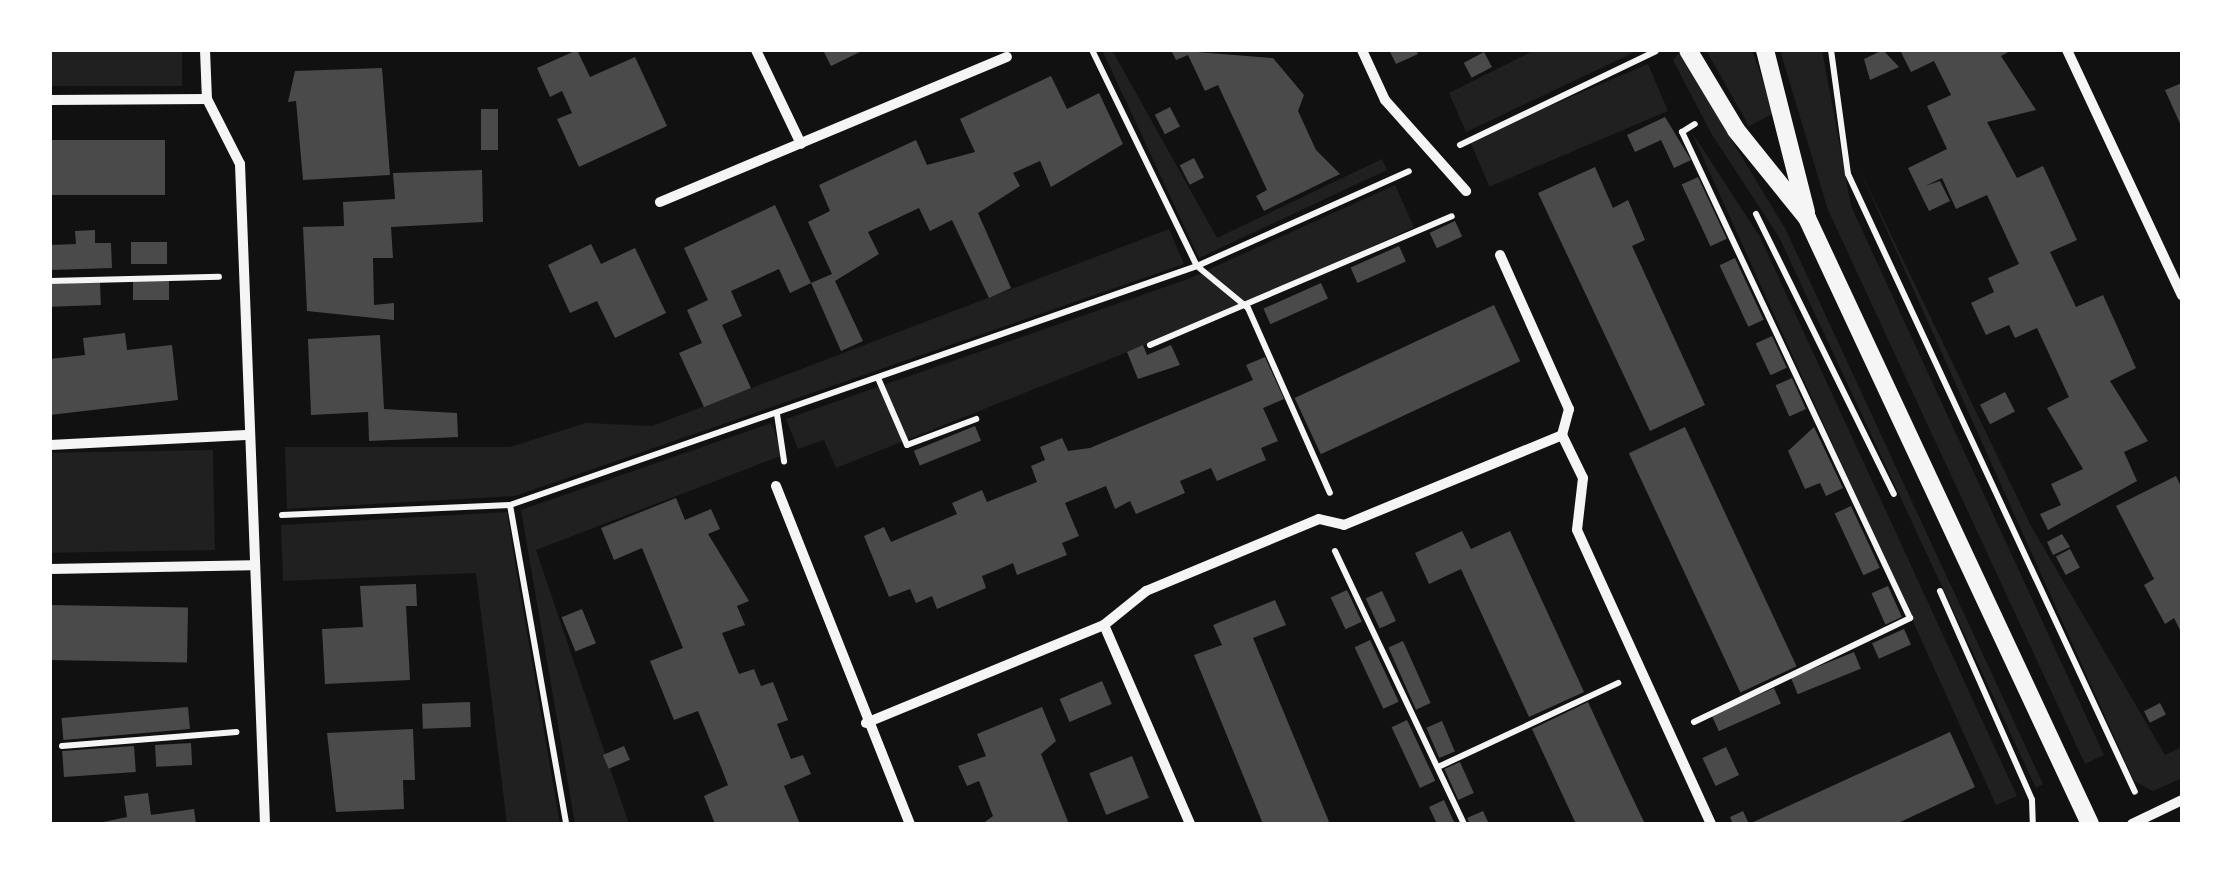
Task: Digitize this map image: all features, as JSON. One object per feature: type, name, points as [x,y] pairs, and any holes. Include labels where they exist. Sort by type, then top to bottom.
[{"type":"street","points":[[205,50],[208,98],[240,164],[246,435],[265,824]]},
{"type":"street","points":[[756,50],[801,144]]},
{"type":"street","points":[[1362,50],[1385,100],[1466,191]]},
{"type":"street","points":[[1688,50],[1736,130],[1806,218]]},
{"type":"street","points":[[1765,50],[1806,218],[2090,824]]},
{"type":"street","points":[[2066,50],[2182,295]]},
{"type":"street","points":[[660,202],[1007,57]]},
{"type":"street","points":[[50,100],[208,98]]},
{"type":"street","points":[[1500,254],[1569,409],[1562,435],[1583,478],[1577,530],[1638,673],[1711,824]]},
{"type":"street","points":[[50,445],[246,435]]},
{"type":"street","points":[[866,724],[1104,626],[1146,591],[1320,519],[1344,525],[1562,435]]},
{"type":"street","points":[[776,486],[866,724],[910,824]]},
{"type":"street","points":[[50,570],[251,564]]},
{"type":"street","points":[[1104,626],[1190,824]]},
{"type":"street","points":[[2132,824],[2182,800]]},
{"type":"path","points":[[1092,50],[1196,266],[1248,308],[1344,525]]},
{"type":"path","points":[[250,517],[510,505],[1196,266],[1436,160],[1657,50],[1666,64]]},
{"type":"path","points":[[1831,50],[1856,192],[2148,817]]},
{"type":"path","points":[[1692,107],[1710,136]]},
{"type":"path","points":[[1669,734],[1910,618],[1682,132],[1700,122]]},
{"type":"path","points":[[1150,346],[1248,308],[1474,206],[1466,191]]},
{"type":"path","points":[[1746,197],[1900,506]]},
{"type":"path","points":[[50,281],[243,276]]},
{"type":"path","points":[[878,378],[908,445],[976,419]]},
{"type":"path","points":[[776,486],[788,450],[777,414]]},
{"type":"path","points":[[510,505],[566,824]]},
{"type":"path","points":[[1320,519],[1464,824]]},
{"type":"path","points":[[1933,576],[2028,789],[2033,824]]},
{"type":"path","points":[[1438,767],[1638,673]]},
{"type":"path","points":[[62,746],[260,730]]},
{"type":"shaded area","points":[[50,50],[182,50],[182,86],[50,86]]},
{"type":"shaded area","points":[[1102,50],[1112,50],[1217,238],[1382,159],[1387,170],[1199,258]]},
{"type":"shaded area","points":[[1535,50],[1639,50],[1466,132],[1449,93]]},
{"type":"shaded area","points":[[1706,50],[1752,50],[1774,113],[1749,126]]},
{"type":"shaded area","points":[[1780,50],[1822,50],[1851,206],[2104,755],[2085,764],[1828,210]]},
{"type":"shaded area","points":[[1679,53],[1786,230],[2043,784],[2036,788],[1779,237],[1711,133],[1673,60]]},
{"type":"shaded area","points":[[1648,64],[1668,111],[1489,187],[1469,140]]},
{"type":"shaded area","points":[[1691,131],[1760,237],[2017,796],[1996,805]]},
{"type":"shaded area","points":[[1857,164],[2031,526],[2165,755],[2182,747],[2182,778],[2153,791],[2134,781]]},
{"type":"shaded area","points":[[1395,185],[1414,227],[1253,302],[836,468],[824,440],[798,449],[786,419],[1188,279]]},
{"type":"shaded area","points":[[1169,229],[1184,264],[515,496],[287,509],[285,447],[510,447],[586,423],[652,426]]},
{"type":"shaded area","points":[[771,423],[783,455],[536,550],[629,824],[575,824],[521,510]]},
{"type":"shaded area","points":[[213,450],[215,550],[52,553],[50,453]]},
{"type":"shaded area","points":[[507,512],[560,824],[507,824],[476,573],[283,581],[281,525]]},
{"type":"building","points":[[577,50],[590,77],[635,57],[667,126],[579,167],[557,119],[572,113],[562,91],[550,97],[537,68]]},
{"type":"building","points":[[823,50],[864,50],[831,66]]},
{"type":"building","points":[[1171,50],[1273,58],[1304,95],[1298,111],[1316,150],[1340,174],[1264,211],[1256,196],[1267,190],[1218,85],[1205,91],[1188,55],[1176,60]]},
{"type":"building","points":[[1389,50],[1416,50],[1418,54],[1396,64]]},
{"type":"building","points":[[1883,50],[1899,67],[1870,80],[1864,59]]},
{"type":"building","points":[[1900,50],[2012,50],[2001,56],[2036,110],[1987,122],[2017,178],[2043,166],[2077,240],[2050,252],[2076,307],[2103,295],[2136,368],[2110,381],[2148,441],[2124,452],[2137,481],[2048,530],[2040,514],[2061,505],[2051,484],[2083,469],[2047,408],[2069,397],[2037,328],[2015,338],[2009,325],[1986,335],[1971,303],[1994,292],[1988,278],[2019,264],[1987,195],[1956,209],[1942,178],[1925,186],[1940,181],[1950,201],[1929,211],[1908,168],[1947,149],[1927,106],[1951,95],[1934,61],[1911,72]]},
{"type":"building","points":[[1484,52],[1492,67],[1472,78],[1464,63]]},
{"type":"building","points":[[382,68],[390,175],[303,180],[296,101],[288,102],[295,71]]},
{"type":"building","points":[[1051,76],[1067,109],[1099,93],[1123,144],[1051,187],[1040,161],[1013,173],[1020,186],[978,213],[1011,288],[989,298],[952,220],[930,231],[919,208],[868,232],[879,254],[835,281],[863,341],[841,351],[811,283],[832,274],[808,222],[830,211],[819,185],[916,140],[927,165],[975,152],[960,119]]},
{"type":"building","points":[[2182,83],[2182,128],[2165,90]]},
{"type":"building","points":[[1170,107],[1180,127],[1165,134],[1155,115]]},
{"type":"building","points":[[481,109],[498,109],[498,150],[481,150]]},
{"type":"building","points":[[1665,117],[1691,160],[1674,168],[1661,140],[1635,152],[1627,135]]},
{"type":"building","points":[[50,140],[165,140],[165,195],[50,195]]},
{"type":"building","points":[[1194,158],[1204,178],[1190,185],[1180,165]]},
{"type":"building","points":[[1595,167],[1613,208],[1628,200],[1645,240],[1632,246],[1705,405],[1650,431],[1538,193]]},
{"type":"building","points":[[482,170],[483,222],[391,227],[393,258],[373,258],[374,305],[394,303],[394,320],[307,311],[303,227],[344,226],[343,202],[395,199],[393,173]]},
{"type":"building","points":[[1698,177],[1727,239],[1710,246],[1682,185]]},
{"type":"building","points":[[775,205],[811,283],[790,293],[779,269],[731,291],[742,316],[722,325],[751,388],[704,407],[679,353],[702,343],[687,310],[708,300],[684,248]]},
{"type":"building","points":[[1455,221],[1462,236],[1437,248],[1430,233]]},
{"type":"building","points":[[95,230],[95,243],[111,243],[112,268],[50,270],[50,245],[76,244],[75,231]]},
{"type":"building","points":[[131,242],[167,242],[167,264],[131,264]]},
{"type":"building","points":[[591,244],[601,264],[635,248],[666,313],[615,338],[597,301],[570,313],[548,265]]},
{"type":"building","points":[[1399,246],[1406,262],[1357,283],[1351,268]]},
{"type":"building","points":[[1735,258],[1764,320],[1748,327],[1720,265]]},
{"type":"building","points":[[133,279],[169,279],[169,300],[133,300]]},
{"type":"building","points":[[100,282],[101,305],[51,307],[50,284]]},
{"type":"building","points":[[1321,283],[1328,299],[1270,324],[1263,309]]},
{"type":"building","points":[[1494,305],[1520,361],[1321,454],[1295,398]]},
{"type":"building","points":[[125,333],[127,350],[172,345],[178,400],[50,415],[50,359],[85,355],[83,338]]},
{"type":"building","points":[[380,335],[384,409],[457,413],[458,437],[369,441],[368,412],[311,415],[308,339]]},
{"type":"building","points":[[1772,336],[1787,368],[1770,375],[1756,344]]},
{"type":"building","points":[[1143,345],[1147,355],[1171,345],[1180,365],[1138,379],[1127,352]]},
{"type":"building","points":[[1265,357],[1284,399],[1263,408],[1278,441],[1261,448],[1266,460],[1217,481],[1211,468],[1180,481],[1185,493],[1136,514],[1130,501],[1115,509],[1106,486],[1065,503],[1079,536],[1062,543],[1067,555],[1017,575],[1013,563],[982,576],[986,588],[937,609],[932,596],[916,603],[910,589],[889,597],[864,536],[884,527],[891,542],[957,514],[952,503],[982,490],[987,502],[1037,482],[1031,466],[1045,460],[1040,447],[1062,438],[1068,451],[1090,448],[1253,380],[1246,365]]},
{"type":"building","points":[[1792,378],[1806,409],[1789,416],[1776,385]]},
{"type":"building","points":[[2005,392],[2015,412],[1990,424],[1980,405]]},
{"type":"building","points":[[975,426],[981,441],[920,466],[914,451]]},
{"type":"building","points":[[1685,427],[1797,666],[1740,692],[1629,453]]},
{"type":"building","points":[[1814,427],[1843,488],[1826,496],[1820,483],[1805,489],[1788,451]]},
{"type":"building","points":[[2176,476],[2182,489],[2182,634],[2174,618],[2165,624],[2144,585],[2154,579],[2116,506]]},
{"type":"building","points":[[676,498],[685,520],[711,509],[720,529],[708,534],[749,601],[737,606],[745,625],[722,633],[739,674],[754,669],[761,686],[773,682],[788,720],[777,724],[791,759],[803,755],[811,774],[784,786],[800,824],[715,824],[704,796],[728,785],[721,767],[698,711],[674,720],[650,661],[683,648],[642,548],[614,560],[601,528]]},
{"type":"building","points":[[1851,506],[1880,568],[1863,575],[1835,514]]},
{"type":"building","points":[[1462,531],[1471,549],[1510,531],[1584,692],[1529,717],[1461,569],[1429,584],[1415,553]]},
{"type":"building","points":[[2062,534],[2070,547],[2053,555],[2047,542]]},
{"type":"building","points":[[2070,549],[2080,568],[2066,575],[2056,557]]},
{"type":"building","points":[[416,584],[417,606],[406,606],[410,680],[325,684],[322,629],[363,627],[360,586]]},
{"type":"building","points":[[1888,586],[1902,617],[1885,624],[1872,593]]},
{"type":"building","points":[[1347,590],[1362,622],[1345,629],[1331,598]]},
{"type":"building","points":[[1382,591],[1396,621],[1380,629],[1366,599]]},
{"type":"building","points":[[1275,600],[1286,625],[1253,638],[1330,824],[1263,824],[1194,655],[1222,645],[1213,625]]},
{"type":"building","points":[[50,605],[188,607],[187,662],[50,660]]},
{"type":"building","points":[[582,609],[596,643],[575,652],[562,617]]},
{"type":"building","points":[[1904,629],[1911,645],[1879,659],[1872,643]]},
{"type":"building","points":[[1370,640],[1399,702],[1383,709],[1355,647]]},
{"type":"building","points":[[1403,641],[1431,703],[1416,710],[1388,648]]},
{"type":"building","points":[[1854,652],[1861,669],[1798,694],[1791,677]]},
{"type":"building","points":[[1102,681],[1112,704],[1069,722],[1060,699]]},
{"type":"building","points":[[1774,688],[1781,704],[1719,731],[1712,716]]},
{"type":"building","points":[[470,702],[471,727],[423,729],[422,704]]},
{"type":"building","points":[[1588,702],[1645,824],[1576,824],[1532,729]]},
{"type":"building","points":[[2160,703],[2166,715],[2150,723],[2144,711]]},
{"type":"building","points":[[188,707],[190,729],[63,740],[61,718]]},
{"type":"building","points":[[1042,707],[1056,741],[1041,754],[1069,824],[982,824],[993,816],[979,781],[967,786],[958,766],[986,756],[977,734]]},
{"type":"building","points":[[1407,720],[1435,781],[1420,788],[1392,727]]},
{"type":"building","points":[[1442,721],[1455,751],[1439,758],[1426,728]]},
{"type":"building","points":[[413,729],[415,780],[403,780],[404,809],[336,812],[327,733]]},
{"type":"building","points":[[1950,732],[1975,787],[1896,824],[1749,824]]},
{"type":"building","points":[[191,743],[192,765],[156,767],[155,745]]},
{"type":"building","points":[[134,746],[136,772],[64,777],[62,751]]},
{"type":"building","points":[[624,746],[630,760],[609,769],[603,755]]},
{"type":"building","points":[[1726,747],[1739,775],[1716,786],[1702,758]]},
{"type":"building","points":[[1132,756],[1149,798],[1106,815],[1089,773]]},
{"type":"building","points":[[1460,762],[1474,793],[1458,800],[1444,769]]},
{"type":"building","points":[[148,793],[151,815],[194,809],[196,824],[94,824],[127,817],[124,796]]},
{"type":"building","points":[[1444,800],[1455,824],[1437,824],[1429,807]]},
{"type":"building","points":[[1483,811],[1489,824],[1470,824],[1467,818]]},
{"type":"building","points":[[1743,811],[1749,824],[1733,824],[1730,817]]}]
